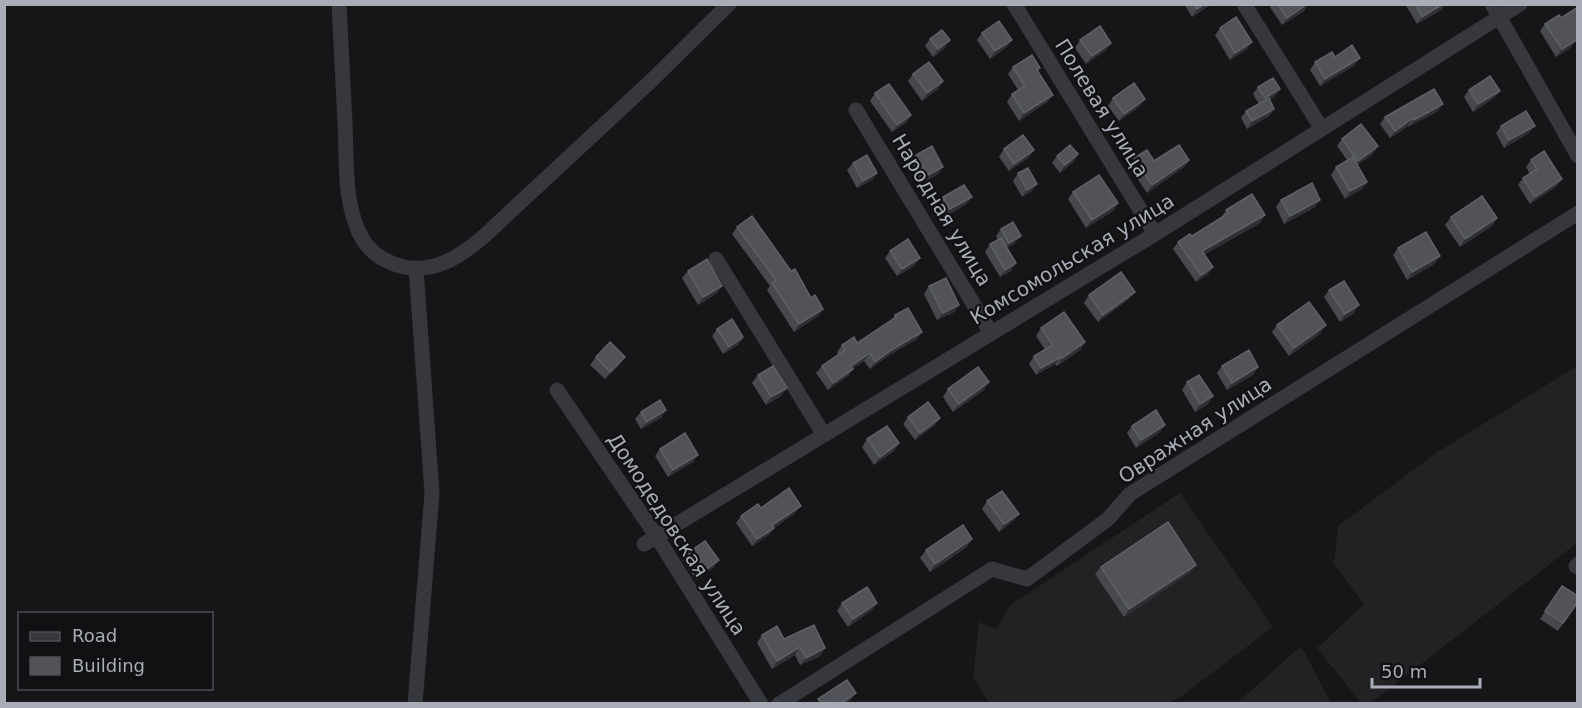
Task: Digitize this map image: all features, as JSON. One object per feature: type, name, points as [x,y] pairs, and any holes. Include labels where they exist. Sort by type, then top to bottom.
[{"type":"street","points":[[339,4],[347,178],[354,218],[364,241],[372,251],[390,262],[416,268],[445,263],[482,238],[652,80],[729,4]]},
{"type":"street","name":"Полевая улица","points":[[1014,4],[1155,234]]},
{"type":"street","points":[[1244,4],[1322,129]]},
{"type":"street","name":"Комсомольская улица","points":[[650,541],[1155,234],[1322,129],[1496,11],[1520,4]]},
{"type":"street","points":[[1496,11],[1578,156]]},
{"type":"street","name":"Народная улица","points":[[856,110],[991,333]]},
{"type":"street","name":"Овражная улица","points":[[779,704],[992,569],[1027,579],[1108,519],[1130,494],[1578,213]]},
{"type":"street","points":[[716,259],[824,435]]},
{"type":"street","points":[[415,704],[432,493],[416,268]]},
{"type":"street","name":"Домодедовская улица","points":[[557,390],[650,541],[761,704]]},
{"type":"shaded area","points":[[1577,366],[1577,543],[1371,703],[1361,703],[1317,648],[1364,604],[1334,564],[1338,526],[1436,453]]},
{"type":"shaded area","points":[[1180,493],[1273,627],[1179,698],[1168,703],[989,703],[973,677],[979,622],[997,629],[1009,606]]},
{"type":"shaded area","points":[[1301,646],[1331,703],[1237,703]]},
{"type":"building","points":[[1194,4],[1205,4],[1197,9]]},
{"type":"building","points":[[1278,4],[1307,4],[1287,18]]},
{"type":"building","points":[[1415,4],[1443,4],[1422,17]]},
{"type":"building","points":[[1578,7],[1578,37],[1562,49],[1545,24],[1559,15],[1561,18]]},
{"type":"building","points":[[1236,17],[1252,42],[1235,53],[1220,28]]},
{"type":"building","points":[[999,21],[1012,40],[995,51],[982,33]]},
{"type":"building","points":[[1100,26],[1111,43],[1092,56],[1080,40]]},
{"type":"building","points":[[942,30],[950,40],[938,49],[930,39]]},
{"type":"building","points":[[1352,45],[1360,58],[1325,79],[1315,62],[1332,52],[1335,57]]},
{"type":"building","points":[[1032,55],[1040,68],[1037,70],[1053,95],[1024,113],[1012,94],[1025,86],[1013,67]]},
{"type":"building","points":[[929,62],[943,81],[927,93],[913,74]]},
{"type":"building","points":[[1490,76],[1500,91],[1478,104],[1469,90]]},
{"type":"building","points":[[1273,78],[1280,89],[1265,98],[1258,87]]},
{"type":"building","points":[[1134,83],[1145,99],[1124,114],[1113,98]]},
{"type":"building","points":[[889,84],[911,115],[897,125],[875,93]]},
{"type":"building","points":[[1434,89],[1443,104],[1414,120],[1413,118],[1395,131],[1385,117]]},
{"type":"building","points":[[1269,98],[1274,109],[1252,121],[1246,111]]},
{"type":"building","points":[[1526,111],[1535,126],[1509,140],[1501,126]]},
{"type":"building","points":[[1361,124],[1378,146],[1358,161],[1342,139]]},
{"type":"building","points":[[1023,135],[1034,150],[1014,164],[1004,149]]},
{"type":"building","points":[[1070,145],[1078,154],[1065,165],[1057,156]]},
{"type":"building","points":[[1179,145],[1189,160],[1152,185],[1134,158],[1147,150],[1154,161]]},
{"type":"building","points":[[932,146],[943,167],[928,175],[916,155]]},
{"type":"building","points":[[1544,151],[1562,179],[1535,197],[1523,178],[1537,169],[1531,160]]},
{"type":"building","points":[[867,155],[877,173],[863,181],[853,163]]},
{"type":"building","points":[[1353,157],[1367,182],[1350,191],[1336,167]]},
{"type":"building","points":[[1028,168],[1037,184],[1027,190],[1018,173]]},
{"type":"building","points":[[1099,175],[1118,203],[1092,220],[1073,192]]},
{"type":"building","points":[[1312,183],[1320,200],[1290,216],[1281,200]]},
{"type":"building","points":[[964,185],[972,197],[950,209],[943,197]]},
{"type":"building","points":[[1252,194],[1265,215],[1202,251],[1213,267],[1201,275],[1178,242],[1229,213],[1226,210]]},
{"type":"building","points":[[1482,196],[1497,218],[1465,239],[1451,217]]},
{"type":"building","points":[[752,216],[791,271],[795,269],[811,298],[815,295],[823,309],[799,324],[772,283],[776,280],[737,227]]},
{"type":"building","points":[[1013,222],[1021,236],[1009,243],[1001,229]]},
{"type":"building","points":[[1426,232],[1440,256],[1412,272],[1398,248]]},
{"type":"building","points":[[1001,238],[1016,263],[1005,270],[990,244]]},
{"type":"building","points":[[908,239],[920,258],[902,269],[890,251]]},
{"type":"building","points":[[707,259],[722,286],[703,297],[688,271]]},
{"type":"building","points":[[1121,272],[1135,292],[1103,315],[1089,295]]},
{"type":"building","points":[[946,278],[959,305],[943,313],[929,286]]},
{"type":"building","points":[[1344,281],[1359,305],[1345,314],[1329,290]]},
{"type":"building","points":[[1309,302],[1326,325],[1294,348],[1277,325]]},
{"type":"building","points":[[908,308],[922,332],[875,362],[870,353],[851,366],[853,369],[833,383],[822,366],[845,350],[842,345],[854,337],[857,343]]},
{"type":"building","points":[[1064,312],[1085,342],[1062,358],[1041,368],[1034,356],[1053,345],[1041,328]]},
{"type":"building","points":[[732,319],[743,337],[729,347],[717,329]]},
{"type":"building","points":[[610,342],[625,357],[610,372],[596,357]]},
{"type":"building","points":[[1249,350],[1258,367],[1232,383],[1222,366]]},
{"type":"building","points":[[773,366],[787,388],[771,397],[758,375]]},
{"type":"building","points":[[978,367],[989,382],[959,404],[948,389]]},
{"type":"building","points":[[1199,375],[1213,396],[1200,404],[1187,382]]},
{"type":"building","points":[[660,400],[666,410],[647,422],[641,412]]},
{"type":"building","points":[[928,402],[940,418],[920,433],[908,417]]},
{"type":"building","points":[[1156,410],[1165,425],[1141,440],[1132,426]]},
{"type":"building","points":[[887,426],[899,443],[880,457],[867,439]]},
{"type":"building","points":[[685,433],[698,455],[673,470],[660,449]]},
{"type":"building","points":[[789,488],[801,506],[772,525],[774,528],[757,539],[741,516],[758,504],[761,508]]},
{"type":"building","points":[[1002,491],[1019,514],[1004,524],[987,501]]},
{"type":"building","points":[[1168,522],[1196,565],[1129,609],[1101,567]]},
{"type":"building","points":[[963,525],[972,539],[935,564],[926,550]]},
{"type":"building","points":[[705,541],[719,560],[701,573],[688,553]]},
{"type":"building","points":[[1562,586],[1578,596],[1578,602],[1563,623],[1545,611]]},
{"type":"building","points":[[867,587],[877,603],[853,619],[842,603]]},
{"type":"building","points":[[814,625],[825,648],[806,658],[800,647],[777,661],[762,635],[777,626],[784,639]]},
{"type":"building","points":[[847,680],[856,693],[840,704],[821,704],[818,699]]}]
